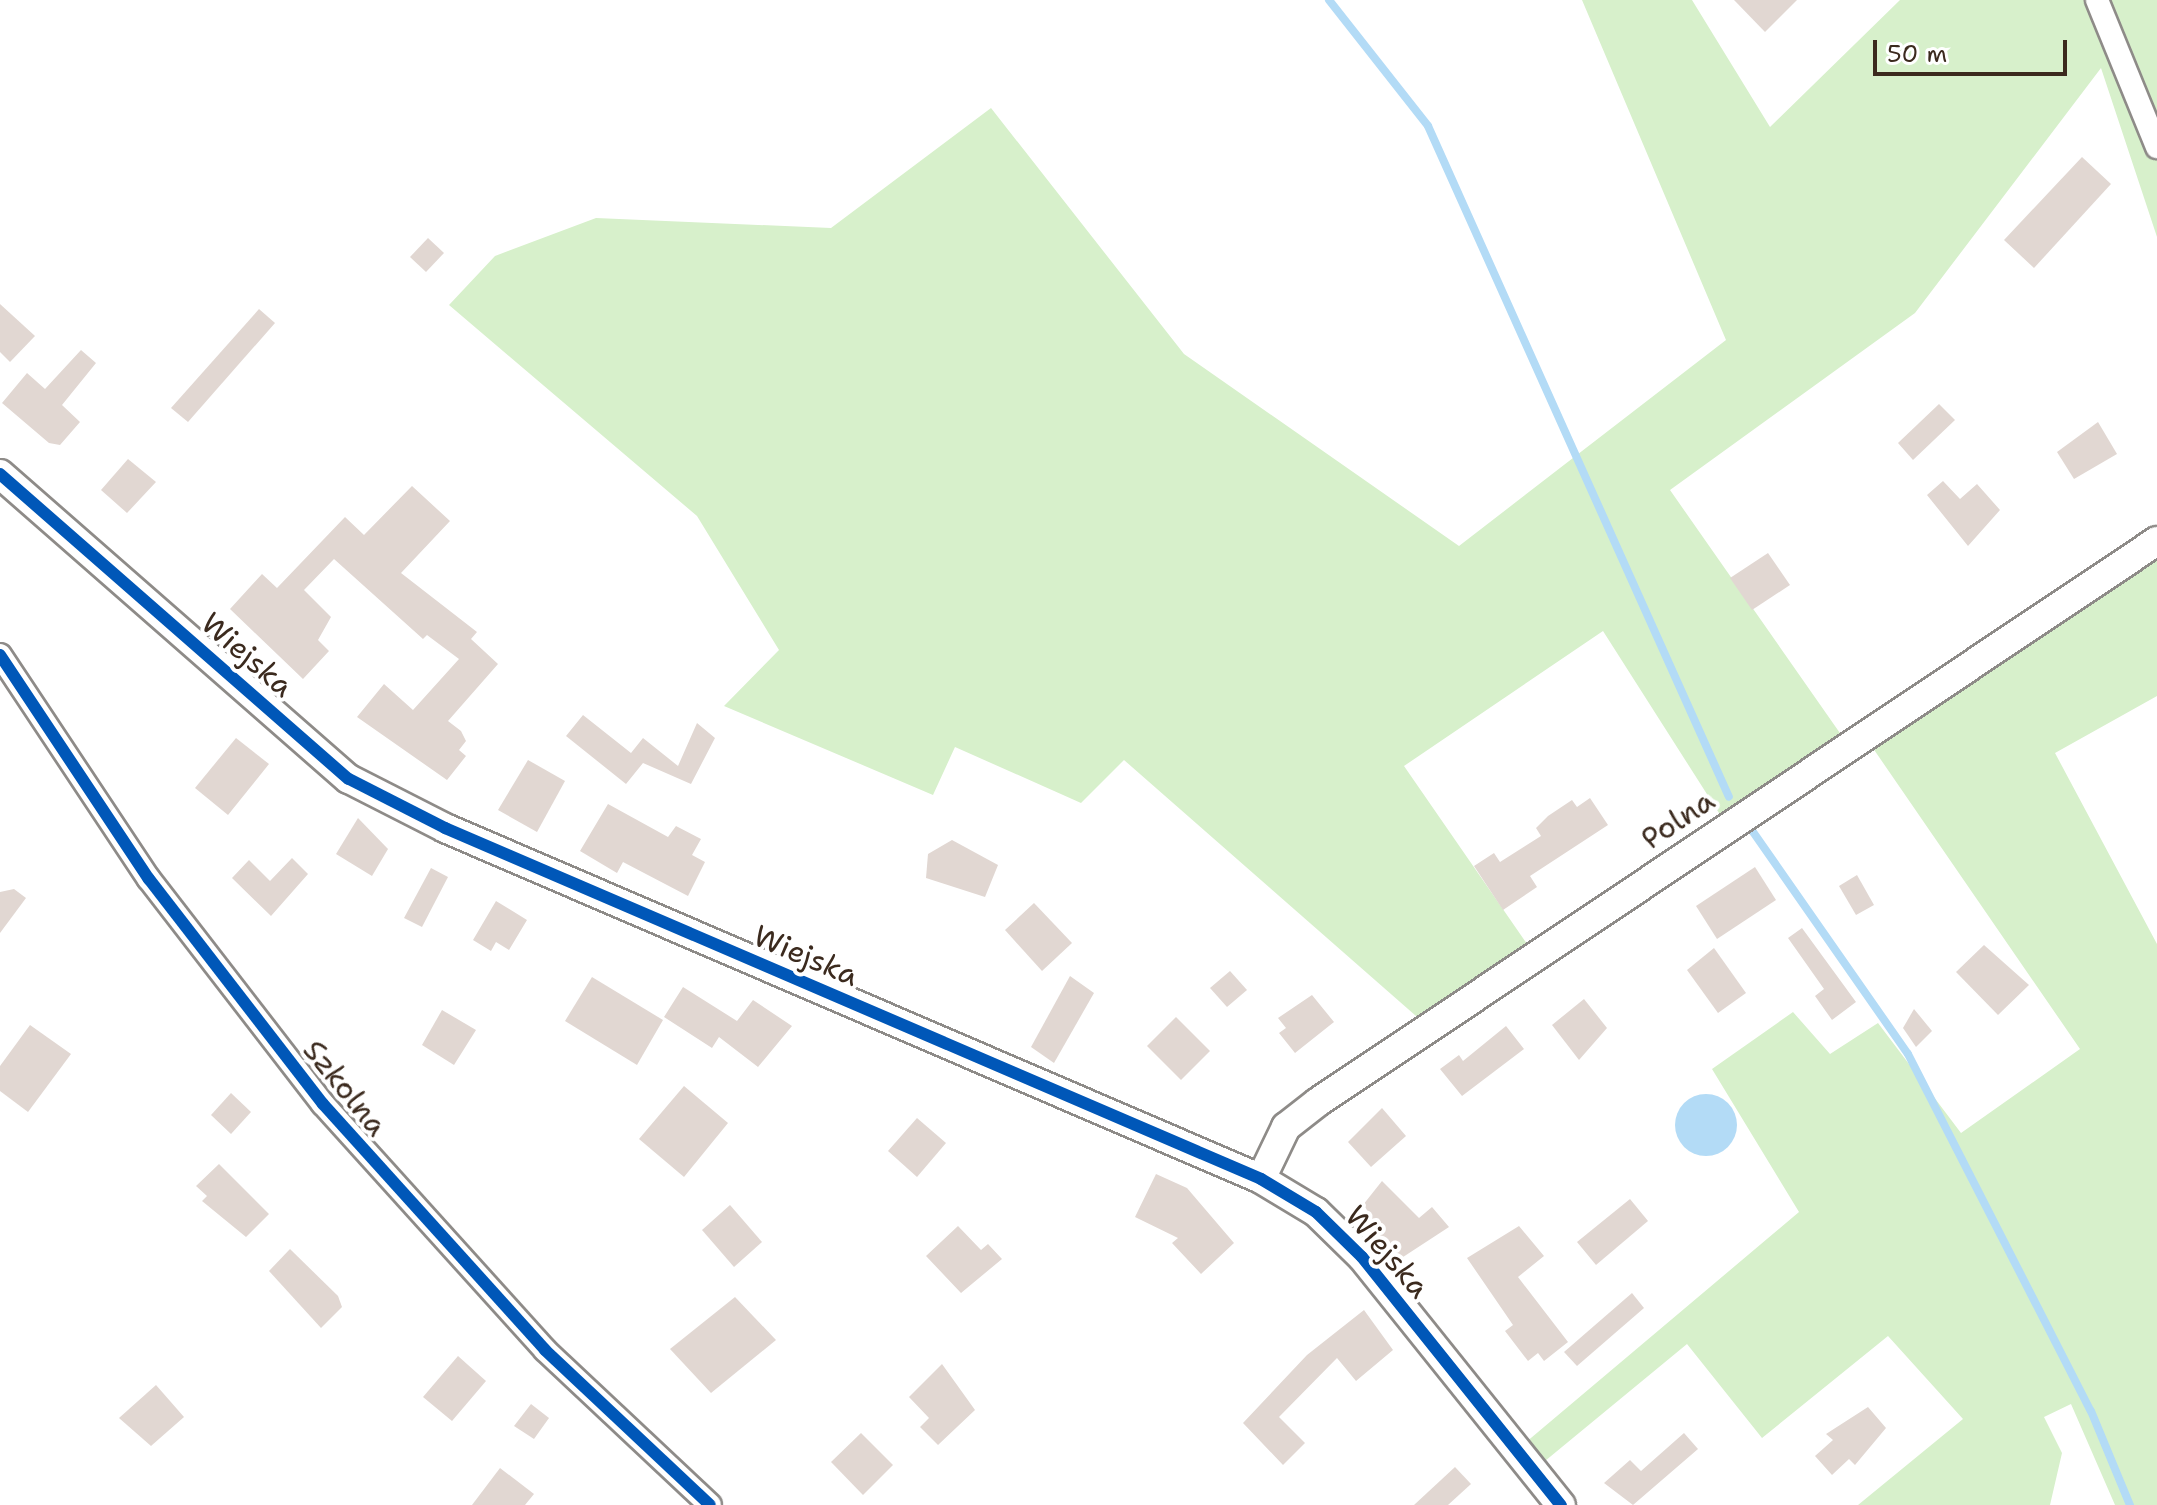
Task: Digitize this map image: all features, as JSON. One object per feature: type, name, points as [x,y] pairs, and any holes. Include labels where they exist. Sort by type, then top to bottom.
[{"type":"street","points":[[2097,0],[2157,147]]},
{"type":"street","name":"Wiejska","points":[[0,474],[349,779],[445,828],[1261,1179],[1316,1212],[1362,1257],[1561,1505]]},
{"type":"street","name":"Polna","points":[[1261,1179],[1286,1127],[1318,1102],[2157,541]]},
{"type":"street","name":"Szkolna","points":[[0,655],[149,879],[323,1104],[545,1350],[710,1505]]},
{"type":"green space","points":[[1582,0],[1692,0],[1770,127],[1900,0],[2157,0],[2157,237],[2101,68],[1915,313],[1670,490],[1849,746],[1726,824],[1603,631],[1404,766],[1534,954],[1424,1023],[1124,760],[1081,803],[955,747],[933,795],[724,706],[779,650],[697,516],[449,305],[495,256],[596,218],[831,228],[991,108],[1184,354],[1459,546],[1726,340]]},
{"type":"green space","points":[[2157,558],[2157,696],[2055,753],[2157,944],[2157,1505],[2115,1505],[2071,1404],[2044,1417],[2062,1453],[2050,1505],[1858,1505],[1963,1419],[1888,1336],[1762,1438],[1687,1344],[1545,1461],[1525,1443],[1799,1212],[1712,1069],[1793,1012],[1830,1054],[1878,1023],[1961,1133],[2080,1049],[1868,741]]},
{"type":"water","points":[[1700,1094],[1712,1094],[1728,1103],[1735,1113],[1735,1137],[1728,1147],[1712,1156],[1700,1156],[1680,1142],[1675,1131],[1675,1119],[1689,1099]]},
{"type":"building","points":[[1734,0],[1797,0],[1765,32]]},
{"type":"building","points":[[2082,157],[2111,184],[2034,268],[2004,240]]},
{"type":"building","points":[[428,238],[444,253],[426,272],[410,257]]},
{"type":"building","points":[[0,304],[35,336],[10,362],[0,352]]},
{"type":"building","points":[[259,309],[275,323],[188,422],[171,408]]},
{"type":"building","points":[[81,350],[96,363],[62,405],[80,422],[60,445],[49,443],[2,403],[27,373],[45,389]]},
{"type":"building","points":[[1939,404],[1955,420],[1913,460],[1898,443]]},
{"type":"building","points":[[2098,422],[2117,454],[2074,479],[2057,452]]},
{"type":"building","points":[[128,459],[156,482],[127,513],[101,490]]},
{"type":"building","points":[[1943,481],[1960,499],[1977,484],[2000,510],[1968,546],[1927,495]]},
{"type":"building","points":[[412,486],[450,521],[401,573],[477,632],[471,639],[498,664],[448,721],[461,731],[466,741],[459,750],[466,756],[447,780],[357,717],[384,684],[413,710],[459,659],[427,635],[423,639],[334,559],[304,590],[331,617],[318,640],[329,651],[303,679],[230,609],[262,574],[277,588],[345,517],[364,535]]},
{"type":"building","points":[[1768,553],[1790,585],[1752,610],[1730,578]]},
{"type":"building","points":[[583,715],[631,753],[643,738],[678,766],[697,723],[715,738],[691,784],[643,763],[626,784],[566,736]]},
{"type":"building","points":[[236,738],[269,764],[228,815],[195,788]]},
{"type":"building","points":[[528,760],[565,781],[537,832],[498,810]]},
{"type":"building","points":[[1590,798],[1608,825],[1530,876],[1537,887],[1503,910],[1474,866],[1494,853],[1500,862],[1541,836],[1536,828],[1548,816],[1572,800],[1577,807]]},
{"type":"building","points":[[608,804],[668,837],[676,826],[701,839],[692,855],[705,862],[688,896],[623,862],[617,873],[580,851]]},
{"type":"building","points":[[358,818],[388,849],[372,876],[336,854]]},
{"type":"building","points":[[952,840],[998,865],[985,897],[926,878],[928,854]]},
{"type":"building","points":[[292,858],[308,874],[271,916],[232,878],[249,860],[270,881]]},
{"type":"building","points":[[1755,867],[1776,900],[1717,939],[1696,906]]},
{"type":"building","points":[[431,868],[448,877],[422,927],[404,918]]},
{"type":"building","points":[[1857,875],[1874,905],[1856,915],[1839,886]]},
{"type":"building","points":[[14,889],[26,898],[0,933],[0,892]]},
{"type":"building","points":[[496,901],[527,920],[509,950],[496,942],[491,951],[473,940]]},
{"type":"building","points":[[1034,903],[1072,943],[1042,971],[1005,930]]},
{"type":"building","points":[[1802,928],[1856,1002],[1832,1020],[1815,996],[1824,989],[1788,938]]},
{"type":"building","points":[[1984,945],[2029,985],[1998,1015],[1956,972]]},
{"type":"building","points":[[1714,948],[1746,993],[1718,1013],[1687,970]]},
{"type":"building","points":[[1230,971],[1247,990],[1227,1007],[1210,988]]},
{"type":"building","points":[[1070,976],[1094,993],[1054,1063],[1031,1047]]},
{"type":"building","points":[[592,977],[663,1020],[637,1065],[565,1021]]},
{"type":"building","points":[[683,987],[737,1021],[753,1000],[792,1026],[758,1067],[719,1037],[712,1048],[664,1017]]},
{"type":"building","points":[[1312,995],[1334,1022],[1295,1053],[1279,1033],[1286,1028],[1278,1018]]},
{"type":"building","points":[[1584,999],[1607,1028],[1579,1060],[1552,1025]]},
{"type":"building","points":[[1914,1009],[1932,1031],[1916,1047],[1903,1028]]},
{"type":"building","points":[[442,1010],[476,1030],[454,1065],[422,1045]]},
{"type":"building","points":[[1176,1017],[1210,1051],[1181,1080],[1147,1046]]},
{"type":"building","points":[[30,1025],[71,1054],[28,1112],[0,1091],[0,1066]]},
{"type":"building","points":[[1506,1026],[1524,1049],[1462,1096],[1440,1069],[1459,1055],[1463,1061]]},
{"type":"building","points":[[684,1086],[728,1123],[684,1177],[639,1139]]},
{"type":"building","points":[[231,1093],[251,1112],[231,1134],[211,1115]]},
{"type":"building","points":[[1382,1108],[1406,1136],[1371,1167],[1348,1142]]},
{"type":"building","points":[[917,1118],[946,1143],[917,1177],[888,1151]]},
{"type":"building","points":[[219,1164],[269,1214],[246,1237],[202,1201],[207,1196],[196,1186]]},
{"type":"building","points":[[1156,1174],[1187,1188],[1234,1243],[1201,1274],[1172,1243],[1178,1238],[1135,1217]]},
{"type":"building","points":[[1382,1181],[1419,1218],[1432,1207],[1449,1227],[1400,1259],[1359,1210]]},
{"type":"building","points":[[1630,1199],[1648,1221],[1596,1265],[1577,1242]]},
{"type":"building","points":[[730,1205],[762,1242],[734,1267],[702,1230]]},
{"type":"building","points":[[958,1226],[981,1250],[988,1244],[1002,1259],[961,1293],[926,1256]]},
{"type":"building","points":[[1519,1226],[1544,1256],[1518,1277],[1568,1342],[1544,1361],[1538,1353],[1528,1361],[1505,1331],[1513,1325],[1467,1258]]},
{"type":"building","points":[[290,1249],[338,1296],[342,1307],[321,1328],[269,1271]]},
{"type":"building","points":[[1632,1293],[1644,1308],[1577,1366],[1564,1352]]},
{"type":"building","points":[[735,1297],[776,1340],[711,1393],[670,1349]]},
{"type":"building","points":[[1364,1310],[1393,1350],[1356,1381],[1337,1358],[1279,1417],[1305,1443],[1283,1465],[1243,1423],[1307,1355]]},
{"type":"building","points":[[458,1356],[486,1381],[452,1421],[423,1397]]},
{"type":"building","points":[[942,1364],[975,1410],[938,1445],[920,1427],[929,1418],[909,1397]]},
{"type":"building","points":[[156,1385],[184,1417],[151,1446],[119,1418]]},
{"type":"building","points":[[531,1404],[549,1418],[534,1439],[514,1426]]},
{"type":"building","points":[[1868,1407],[1886,1428],[1855,1465],[1849,1459],[1832,1475],[1815,1456],[1833,1440],[1826,1434]]},
{"type":"building","points":[[861,1433],[893,1465],[863,1495],[831,1462]]},
{"type":"building","points":[[1684,1433],[1698,1449],[1633,1505],[1604,1483],[1630,1460],[1641,1471]]},
{"type":"building","points":[[1455,1467],[1471,1484],[1448,1505],[1414,1505]]},
{"type":"building","points":[[500,1468],[534,1494],[525,1505],[472,1505]]},
{"type":"waterway","points":[[1329,0],[1428,126],[1729,797]]},
{"type":"waterway","points":[[1751,829],[1908,1054],[2091,1411],[2130,1505]]},
{"type":"cycle path","points":[[0,474],[349,779],[445,828],[1261,1179],[1316,1212],[1362,1257],[1561,1505]]},
{"type":"cycle path","points":[[0,655],[149,879],[323,1104],[545,1350],[710,1505]]}]
